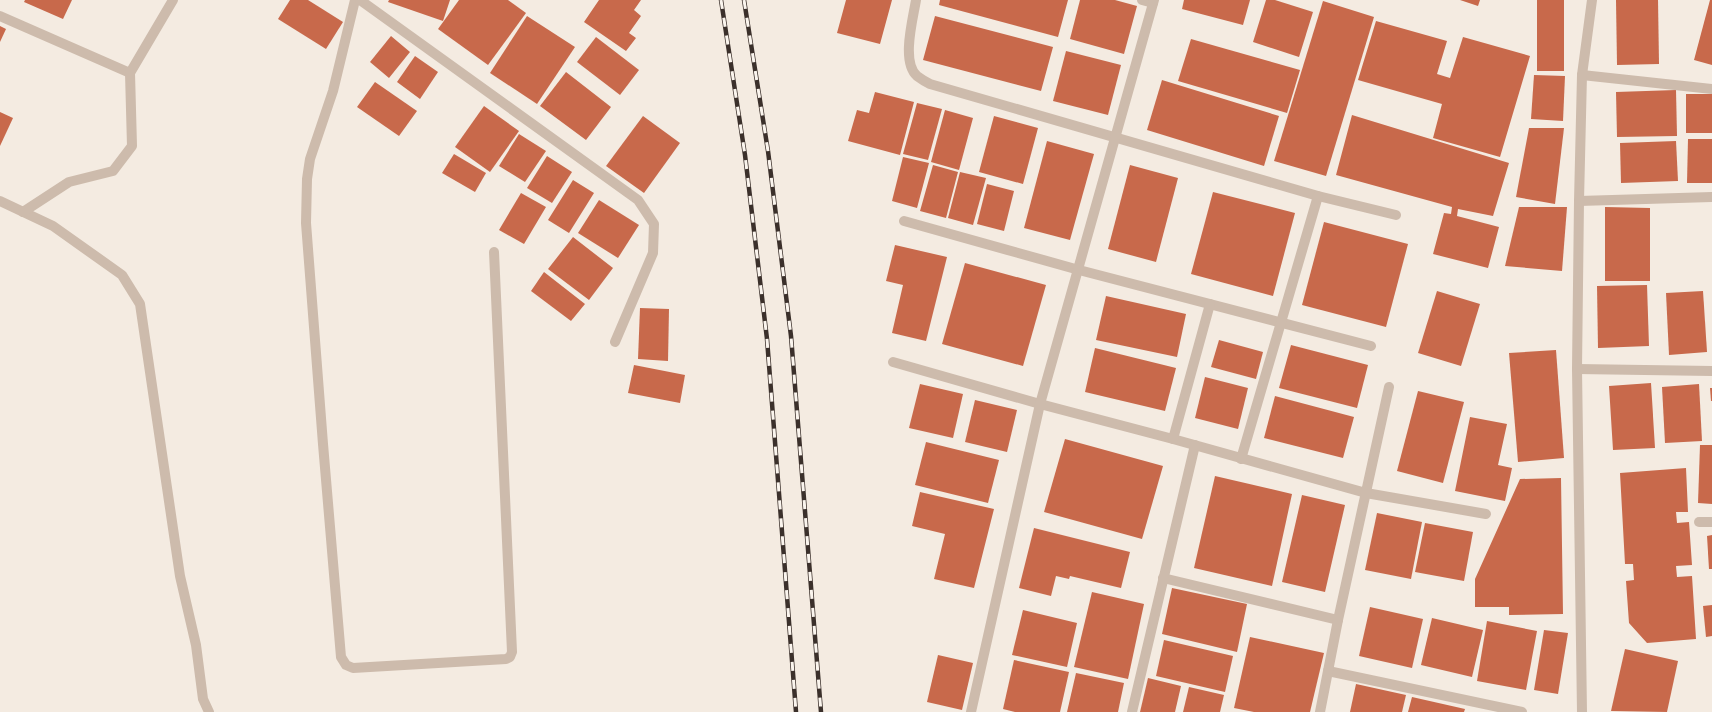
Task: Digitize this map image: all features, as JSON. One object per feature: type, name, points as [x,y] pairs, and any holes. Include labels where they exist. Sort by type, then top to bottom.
[{"type":"street","points":[[23,212],[69,182],[113,171],[132,146],[130,73],[173,0]]},
{"type":"street","points":[[355,0],[333,91],[310,159],[306,199],[306,223],[341,657],[346,665],[353,668],[506,659],[510,657],[512,652],[494,252]]},
{"type":"street","points":[[360,0],[638,200],[654,224],[653,253],[615,342]]},
{"type":"street","points":[[916,0],[908,57],[911,68],[916,76],[930,84],[1318,196],[1396,215]]},
{"type":"street","points":[[971,712],[1040,404],[1154,2],[1142,0]]},
{"type":"street","points":[[1582,712],[1577,369],[1579,201],[1582,75],[1592,0]]},
{"type":"street","points":[[0,16],[130,73]]},
{"type":"street","points":[[1582,75],[1712,89]]},
{"type":"street","points":[[1241,459],[1318,196]]},
{"type":"street","points":[[1579,201],[1712,197]]},
{"type":"street","points":[[0,201],[53,226],[122,275],[140,304],[180,576],[196,645],[203,699],[209,712]]},
{"type":"street","points":[[904,221],[1079,270],[1372,346]]},
{"type":"street","points":[[1174,439],[1210,304]]},
{"type":"street","points":[[893,362],[1040,404],[1174,439],[1366,493],[1486,514]]},
{"type":"street","points":[[1577,369],[1712,371]]},
{"type":"street","points":[[1320,712],[1338,620],[1389,387]]},
{"type":"street","points":[[1132,712],[1195,445]]},
{"type":"street","points":[[1699,522],[1712,522]]},
{"type":"street","points":[[1164,578],[1338,620]]},
{"type":"street","points":[[1328,671],[1522,712]]},
{"type":"building","points":[[25,0],[72,0],[63,19],[24,2]]},
{"type":"building","points":[[290,0],[308,0],[343,22],[326,49],[278,19]]},
{"type":"building","points":[[389,0],[450,0],[443,21],[388,2]]},
{"type":"building","points":[[459,0],[508,0],[526,13],[488,65],[438,29]]},
{"type":"building","points":[[599,0],[641,0],[634,10],[641,16],[629,33],[636,38],[626,51],[584,22]]},
{"type":"building","points":[[846,0],[892,0],[880,44],[837,33]]},
{"type":"building","points":[[940,0],[1068,0],[1058,37],[939,5]]},
{"type":"building","points":[[1080,0],[1115,0],[1137,6],[1124,54],[1070,39]]},
{"type":"building","points":[[1184,0],[1250,0],[1243,25],[1182,9]]},
{"type":"building","points":[[1266,0],[1275,0],[1313,12],[1299,57],[1253,42]]},
{"type":"building","points":[[1460,0],[1480,0],[1478,6]]},
{"type":"building","points":[[1537,0],[1564,0],[1564,71],[1537,71]]},
{"type":"building","points":[[1616,0],[1658,0],[1659,64],[1617,65]]},
{"type":"building","points":[[1710,0],[1712,0],[1712,65],[1694,60]]},
{"type":"building","points":[[1323,1],[1374,17],[1326,176],[1274,161]]},
{"type":"building","points":[[527,16],[575,47],[537,104],[490,73]]},
{"type":"building","points":[[935,16],[1053,47],[1041,91],[923,60]]},
{"type":"building","points":[[1376,21],[1447,41],[1437,74],[1450,78],[1463,37],[1530,56],[1500,157],[1433,138],[1442,104],[1358,80]]},
{"type":"building","points":[[0,26],[6,29],[0,42]]},
{"type":"building","points":[[391,36],[410,52],[389,78],[370,62]]},
{"type":"building","points":[[596,37],[639,70],[620,95],[577,62]]},
{"type":"building","points":[[1191,39],[1300,70],[1287,113],[1178,81]]},
{"type":"building","points":[[1066,51],[1121,65],[1108,115],[1053,101]]},
{"type":"building","points":[[415,56],[438,72],[420,99],[397,82]]},
{"type":"building","points":[[566,72],[611,107],[586,140],[540,106]]},
{"type":"building","points":[[1534,75],[1565,76],[1563,121],[1531,119]]},
{"type":"building","points":[[1162,80],[1279,116],[1264,166],[1147,130]]},
{"type":"building","points":[[375,82],[417,111],[399,136],[357,107]]},
{"type":"building","points":[[1676,90],[1677,136],[1617,137],[1616,92]]},
{"type":"building","points":[[875,92],[914,102],[900,155],[848,141],[857,110],[869,113]]},
{"type":"building","points":[[1686,94],[1712,94],[1712,133],[1686,133]]},
{"type":"building","points":[[917,103],[942,109],[928,160],[903,154]]},
{"type":"building","points":[[484,106],[519,131],[490,172],[455,147]]},
{"type":"building","points":[[945,110],[973,118],[959,170],[931,162]]},
{"type":"building","points":[[0,112],[13,118],[0,146]]},
{"type":"building","points":[[1352,115],[1509,163],[1493,216],[1458,209],[1457,216],[1499,227],[1488,268],[1433,254],[1444,213],[1451,214],[1452,207],[1336,175]]},
{"type":"building","points":[[643,116],[680,143],[644,193],[606,166]]},
{"type":"building","points":[[994,116],[1038,128],[1023,184],[979,172]]},
{"type":"building","points":[[1529,128],[1564,128],[1555,204],[1516,197]]},
{"type":"building","points":[[519,134],[546,151],[525,182],[499,166]]},
{"type":"building","points":[[1688,139],[1712,139],[1712,183],[1687,183]]},
{"type":"building","points":[[1047,141],[1094,154],[1070,240],[1024,228]]},
{"type":"building","points":[[1676,141],[1678,181],[1621,183],[1620,143]]},
{"type":"building","points":[[454,154],[486,173],[475,192],[442,173]]},
{"type":"building","points":[[547,156],[572,172],[552,203],[527,188]]},
{"type":"building","points":[[903,157],[929,163],[917,208],[892,201]]},
{"type":"building","points":[[933,165],[958,172],[946,218],[920,211]]},
{"type":"building","points":[[1130,165],[1178,178],[1156,262],[1108,249]]},
{"type":"building","points":[[960,172],[986,178],[973,225],[948,218]]},
{"type":"building","points":[[573,180],[594,193],[569,233],[548,220]]},
{"type":"building","points":[[987,184],[1014,191],[1004,231],[977,224]]},
{"type":"building","points":[[1213,192],[1295,213],[1273,296],[1191,274]]},
{"type":"building","points":[[521,193],[546,207],[524,244],[499,230]]},
{"type":"building","points":[[599,200],[639,225],[618,258],[578,233]]},
{"type":"building","points":[[1519,207],[1567,207],[1562,271],[1505,266]]},
{"type":"building","points":[[1605,207],[1650,208],[1650,281],[1605,281]]},
{"type":"building","points":[[1324,222],[1408,244],[1386,327],[1302,305]]},
{"type":"building","points":[[573,237],[613,268],[589,300],[548,269]]},
{"type":"building","points":[[895,245],[947,257],[926,341],[892,333],[903,285],[886,281]]},
{"type":"building","points":[[965,263],[1046,285],[1023,366],[942,344]]},
{"type":"building","points":[[544,272],[585,304],[571,321],[531,291]]},
{"type":"building","points":[[1647,285],[1649,346],[1598,348],[1597,286]]},
{"type":"building","points":[[1437,291],[1480,304],[1461,366],[1418,353]]},
{"type":"building","points":[[1703,291],[1707,352],[1669,355],[1666,293]]},
{"type":"building","points":[[1106,296],[1186,314],[1177,357],[1096,340]]},
{"type":"building","points":[[640,308],[669,309],[668,361],[638,359]]},
{"type":"building","points":[[1219,340],[1263,352],[1256,379],[1211,367]]},
{"type":"building","points":[[1291,345],[1368,365],[1357,408],[1279,388]]},
{"type":"building","points":[[1095,348],[1176,368],[1165,411],[1085,392]]},
{"type":"building","points":[[1556,350],[1564,458],[1518,462],[1509,353]]},
{"type":"building","points":[[634,365],[685,375],[680,403],[628,393]]},
{"type":"building","points":[[1205,377],[1248,388],[1238,429],[1195,418]]},
{"type":"building","points":[[1651,383],[1655,448],[1613,450],[1609,386]]},
{"type":"building","points":[[920,384],[963,394],[953,438],[909,428]]},
{"type":"building","points":[[1699,384],[1702,441],[1665,443],[1662,387]]},
{"type":"building","points":[[1710,388],[1712,388],[1712,401],[1711,401]]},
{"type":"building","points":[[1418,391],[1464,402],[1443,483],[1397,471]]},
{"type":"building","points":[[1275,396],[1354,417],[1343,458],[1264,438]]},
{"type":"building","points":[[975,400],[1017,410],[1007,452],[965,442]]},
{"type":"building","points":[[1470,417],[1507,424],[1498,465],[1512,468],[1505,501],[1455,491]]},
{"type":"building","points":[[1065,439],[1163,466],[1142,539],[1044,512]]},
{"type":"building","points":[[926,442],[999,460],[988,503],[915,485]]},
{"type":"building","points":[[1700,445],[1712,445],[1712,504],[1698,503]]},
{"type":"building","points":[[1686,468],[1688,512],[1676,512],[1677,523],[1689,522],[1692,565],[1676,566],[1677,577],[1692,576],[1696,639],[1647,643],[1629,623],[1626,581],[1634,580],[1633,564],[1625,564],[1620,473]]},
{"type":"building","points":[[1215,476],[1292,494],[1272,586],[1194,568]]},
{"type":"building","points":[[1561,478],[1563,614],[1509,615],[1509,607],[1475,607],[1475,579],[1520,479]]},
{"type":"building","points":[[920,492],[994,509],[974,588],[934,579],[945,534],[912,526]]},
{"type":"building","points":[[1302,495],[1345,505],[1325,592],[1282,582]]},
{"type":"building","points":[[1377,513],[1422,522],[1411,579],[1365,570]]},
{"type":"building","points":[[1425,523],[1473,532],[1464,581],[1415,572]]},
{"type":"building","points":[[1034,528],[1130,552],[1121,588],[1070,576],[1069,579],[1056,576],[1051,596],[1019,588]]},
{"type":"building","points":[[1712,535],[1712,569],[1709,569],[1707,536]]},
{"type":"building","points":[[1172,588],[1247,604],[1237,652],[1162,634]]},
{"type":"building","points":[[1092,592],[1144,604],[1128,679],[1074,667]]},
{"type":"building","points":[[1712,605],[1712,636],[1706,637],[1703,606]]},
{"type":"building","points":[[1370,607],[1423,619],[1412,668],[1359,656]]},
{"type":"building","points":[[1023,610],[1077,623],[1067,667],[1012,655]]},
{"type":"building","points":[[1432,618],[1483,630],[1472,677],[1421,665]]},
{"type":"building","points":[[1487,621],[1537,631],[1526,690],[1477,681]]},
{"type":"building","points":[[1544,630],[1568,633],[1558,694],[1534,690]]},
{"type":"building","points":[[1250,637],[1324,653],[1310,712],[1254,712],[1234,708]]},
{"type":"building","points":[[1164,640],[1233,656],[1225,692],[1156,676]]},
{"type":"building","points":[[1625,649],[1678,661],[1667,712],[1611,711]]},
{"type":"building","points":[[938,655],[973,663],[962,710],[927,702]]},
{"type":"building","points":[[1014,660],[1069,672],[1060,712],[1015,712],[1003,709]]},
{"type":"building","points":[[1076,673],[1124,683],[1118,712],[1067,712]]},
{"type":"building","points":[[1148,678],[1181,686],[1175,712],[1140,712]]},
{"type":"building","points":[[1356,684],[1406,695],[1402,712],[1350,712]]},
{"type":"building","points":[[1189,687],[1224,695],[1220,712],[1183,712]]},
{"type":"building","points":[[1412,697],[1465,709],[1464,712],[1408,712]]},
{"type":"railway","points":[[721,0],[745,155],[767,339],[796,712]]},
{"type":"railway","points":[[744,0],[768,151],[791,336],[821,712]]}]
